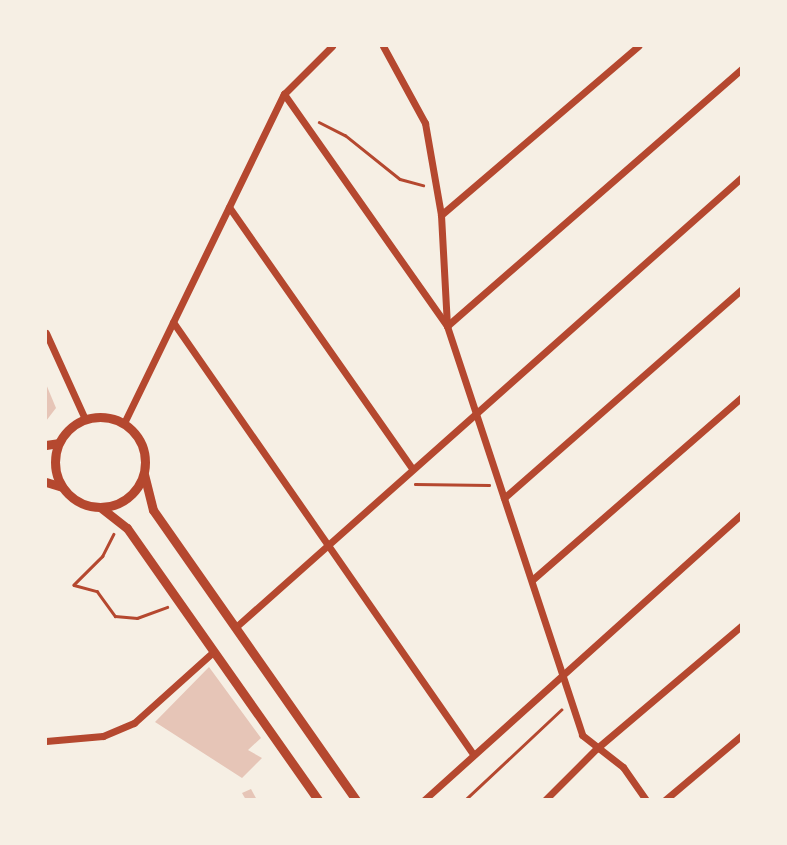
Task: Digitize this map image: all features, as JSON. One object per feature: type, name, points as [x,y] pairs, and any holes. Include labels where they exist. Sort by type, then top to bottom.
[{"type":"street","points":[[124,423],[284,94],[332,46]]},
{"type":"street","points":[[383,46],[425,123],[441,215],[447,326],[582,735],[596,749],[623,766],[646,800]]},
{"type":"street","points":[[441,215],[638,46]]},
{"type":"street","points":[[447,326],[741,68]]},
{"type":"street","points":[[284,94],[447,326]]},
{"type":"street","points":[[237,626],[741,177]]},
{"type":"street","points":[[229,206],[409,471]]},
{"type":"street","points":[[504,498],[741,289]]},
{"type":"street","points":[[173,322],[473,754]]},
{"type":"street","points":[[46,333],[85,419]]},
{"type":"street","points":[[532,580],[741,397]]},
{"type":"street","points":[[46,445],[58,443],[85,419],[112,418],[124,423],[143,445],[144,474],[153,510],[237,626],[356,800]]},
{"type":"street","points":[[58,443],[55,466],[62,487]]},
{"type":"street","points":[[46,482],[62,487],[85,505],[100,507],[128,498],[144,474]]},
{"type":"street","points":[[100,507],[127,528],[318,800]]},
{"type":"street","points":[[424,800],[741,514]]},
{"type":"street","points":[[545,800],[596,749],[741,625]]},
{"type":"street","points":[[46,741],[103,736],[134,723],[213,652]]},
{"type":"street","points":[[665,800],[741,735]]},
{"type":"path","points":[[303,121],[312,119],[345,135],[400,179],[437,186]]},
{"type":"path","points":[[409,471],[416,485],[500,485]]},
{"type":"path","points":[[127,528],[114,534],[103,556],[74,585],[97,591],[115,616],[138,618],[179,603]]},
{"type":"path","points":[[465,800],[571,700]]},
{"type":"building","points":[[46,384],[56,408],[46,421]]},
{"type":"building","points":[[209,667],[261,738],[248,750],[262,758],[242,778],[155,722]]},
{"type":"building","points":[[251,789],[257,800],[246,800],[242,793]]}]
